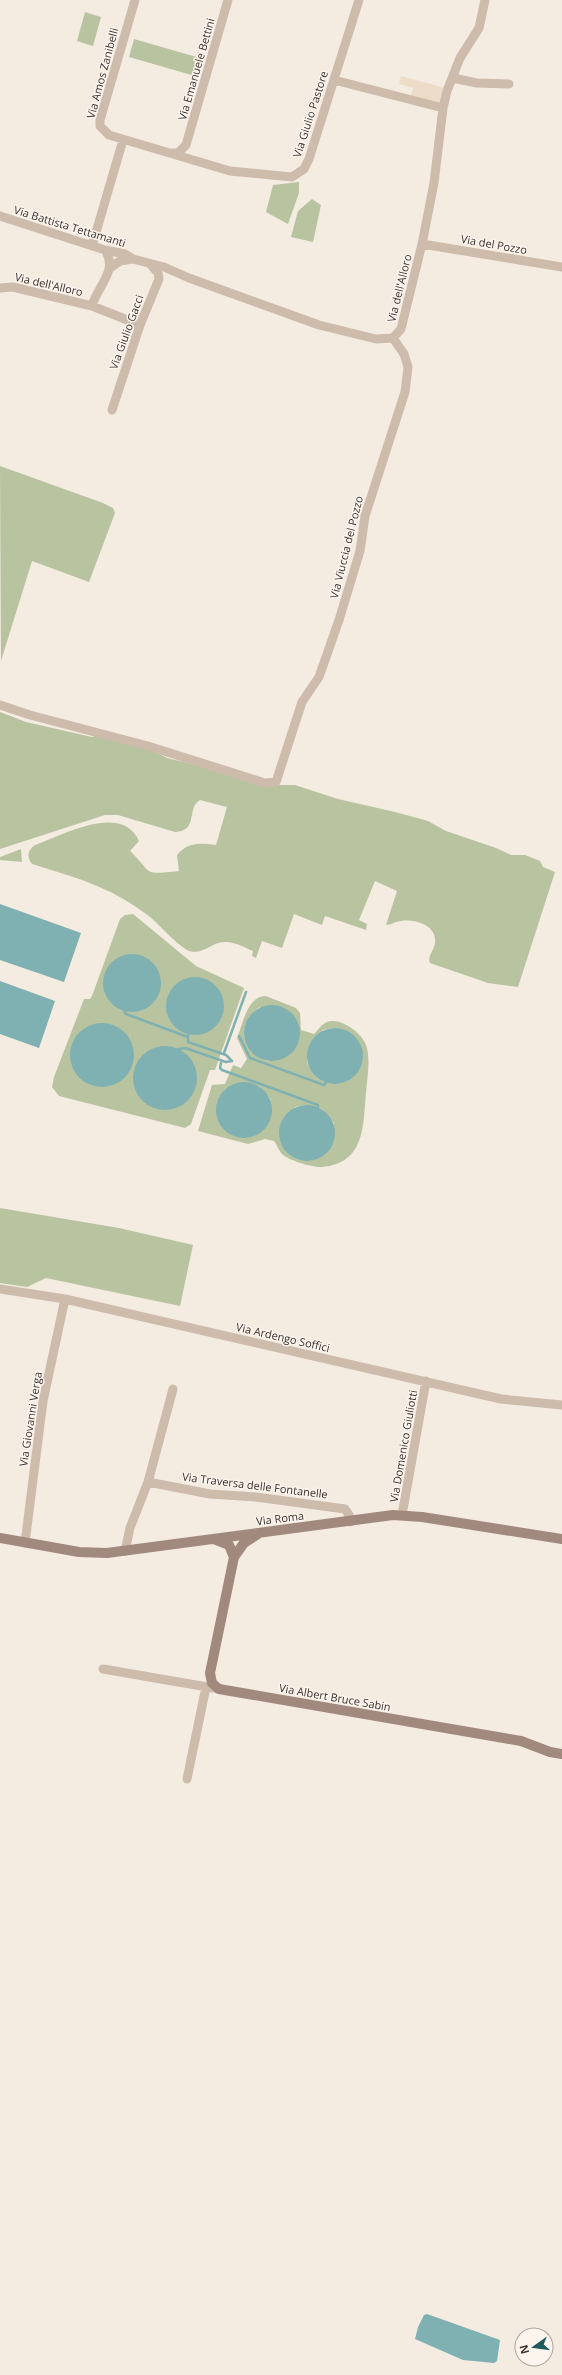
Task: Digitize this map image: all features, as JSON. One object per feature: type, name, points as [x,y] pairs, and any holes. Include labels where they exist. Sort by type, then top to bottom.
[{"type":"main road","name":"Via Roma","points":[[0,1538],[88,1553],[125,1551],[267,1531],[402,1515],[486,1526],[562,1539]]},
{"type":"main road","points":[[219,1689],[212,1683],[210,1674],[234,1557],[249,1538],[267,1531]]},
{"type":"main road","points":[[209,1539],[228,1545],[234,1557]]},
{"type":"main road","name":"Via Albert Bruce Sabin","points":[[219,1689],[521,1741],[550,1752],[562,1754]]},
{"type":"street","name":"Via Amos Zanibelli","points":[[135,0],[100,120],[100,126],[104,132],[123,140],[192,160]]},
{"type":"street","name":"Via Emanuele Bettini","points":[[186,145],[228,0]]},
{"type":"street","name":"Via Giulio Pastore","points":[[192,160],[236,172],[284,177],[299,174],[304,169],[309,159],[359,0]]},
{"type":"street","name":"Via dell'Alloro","points":[[133,259],[151,265],[164,267],[189,278],[319,325],[376,339],[393,338],[401,329],[422,244],[434,183],[443,108],[460,58],[479,28],[485,0]]},
{"type":"street","points":[[453,78],[477,83],[509,84]]},
{"type":"street","points":[[334,80],[443,108]]},
{"type":"street","points":[[92,246],[123,140]]},
{"type":"street","points":[[172,154],[178,153],[186,145],[192,160]]},
{"type":"street","name":"Via Battista Tettamanti","points":[[0,216],[105,250],[125,254],[133,259]]},
{"type":"street","name":"Via del Pozzo","points":[[422,244],[562,267]]},
{"type":"street","points":[[105,250],[109,258],[110,268],[120,262],[133,259]]},
{"type":"street","name":"Via Giulio Gacci","points":[[112,410],[140,325],[159,279],[158,272],[151,265]]},
{"type":"street","name":"Via dell'Alloro","points":[[92,306],[110,268]]},
{"type":"street","name":"Via dell'Alloro","points":[[0,288],[13,287],[92,306],[140,325]]},
{"type":"street","name":"Via Viuccia del Pozzo","points":[[0,705],[30,715],[148,746],[265,783],[276,782],[302,702],[319,677],[339,620],[360,550],[365,516],[405,392],[408,367],[404,354],[393,338]]},
{"type":"street","name":"Via Ardengo Soffici","points":[[0,1289],[65,1299],[204,1330],[254,1344],[426,1381],[501,1399],[562,1405]]},
{"type":"street","name":"Via Giovanni Verga","points":[[25,1543],[43,1401],[65,1299]]},
{"type":"street","name":"Via Domenico Giuliotti","points":[[402,1515],[426,1381]]},
{"type":"street","points":[[125,1551],[130,1528],[148,1482],[173,1389]]},
{"type":"street","name":"Via Traversa delle Fontanelle","points":[[148,1482],[210,1494],[256,1497],[345,1509],[349,1515],[350,1522]]},
{"type":"street","name":"Via Albert Bruce Sabin","points":[[103,1669],[219,1689]]},
{"type":"street","points":[[192,1684],[204,1682],[210,1674]]},
{"type":"street","points":[[187,1779],[206,1687]]},
{"type":"green space","points":[[85,12],[101,17],[93,46],[77,41]]},
{"type":"green space","points":[[134,39],[200,58],[195,76],[129,57]]},
{"type":"green space","points":[[299,182],[299,193],[288,224],[266,212],[273,185]]},
{"type":"green space","points":[[312,199],[321,205],[313,242],[291,237],[298,211]]},
{"type":"green space","points":[[0,466],[103,503],[113,508],[115,513],[89,582],[32,561],[1,661]]},
{"type":"green space","points":[[0,712],[26,722],[92,737],[96,736],[156,752],[167,758],[277,785],[295,785],[338,799],[428,821],[446,831],[496,848],[511,855],[525,855],[540,861],[543,867],[555,872],[518,987],[488,983],[430,963],[429,958],[435,943],[435,937],[432,931],[423,924],[412,921],[399,921],[386,925],[397,891],[375,881],[359,920],[367,924],[366,930],[325,916],[322,925],[294,914],[282,948],[262,941],[256,958],[252,956],[253,951],[231,942],[215,944],[197,952],[187,950],[176,942],[151,918],[132,904],[91,883],[32,864],[28,856],[31,849],[35,845],[76,829],[106,822],[120,824],[131,830],[139,841],[130,851],[149,871],[159,873],[179,871],[177,855],[185,848],[195,844],[216,845],[227,807],[200,800],[194,808],[190,824],[182,831],[175,832],[118,815],[105,815],[0,849]]},
{"type":"green space","points":[[21,849],[22,862],[0,860],[0,857]]},
{"type":"green space","points":[[133,914],[196,966],[244,988],[215,1070],[210,1070],[191,1124],[185,1128],[59,1096],[52,1087],[54,1077],[84,999],[90,999],[92,996],[120,919],[125,915]]},
{"type":"green space","points":[[266,996],[296,1008],[300,1013],[301,1030],[314,1034],[325,1023],[332,1021],[350,1027],[364,1040],[368,1057],[368,1069],[364,1118],[359,1141],[354,1151],[347,1159],[336,1164],[322,1167],[307,1165],[282,1154],[274,1141],[265,1139],[248,1144],[198,1131],[212,1085],[225,1084],[233,1065],[241,1068],[247,1059],[237,1038],[250,1006],[260,997]],"holes":[[[260,1007],[269,1061],[252,1052],[247,1045],[244,1030],[252,1014]],[[332,1028],[341,1029],[341,1083],[329,1083],[324,1081],[316,1076],[309,1067],[307,1061],[323,1030]],[[259,1086],[271,1100],[217,1105],[225,1089]],[[304,1105],[322,1109],[334,1123],[314,1160],[296,1159],[295,1107]]]},
{"type":"green space","points":[[0,1208],[119,1228],[193,1245],[180,1306],[46,1278],[27,1287],[0,1283]]},
{"type":"shaded area","points":[[401,76],[441,87],[447,91],[443,108],[410,99],[413,88],[399,84]]},
{"type":"water","points":[[0,904],[81,933],[64,982],[0,960]]},
{"type":"water","points":[[126,954],[138,954],[153,962],[161,977],[161,989],[153,1004],[138,1012],[126,1012],[111,1004],[103,989],[103,977],[111,962]]},
{"type":"water","points":[[189,977],[201,977],[216,985],[224,1000],[224,1012],[216,1027],[201,1035],[189,1035],[174,1027],[166,1012],[166,1000],[174,985]]},
{"type":"water","points":[[0,981],[55,1001],[39,1048],[0,1034]]},
{"type":"water","points":[[272,1005],[283,1007],[292,1013],[298,1022],[300,1033],[298,1044],[292,1053],[283,1059],[272,1061],[261,1059],[252,1053],[246,1044],[244,1033],[246,1022],[252,1013],[261,1007]]},
{"type":"water","points":[[102,1023],[114,1025],[125,1032],[132,1043],[134,1055],[132,1067],[125,1078],[114,1085],[102,1087],[90,1085],[79,1078],[72,1067],[70,1055],[72,1043],[79,1032],[90,1025]]},
{"type":"water","points":[[335,1028],[346,1030],[355,1036],[361,1045],[363,1056],[361,1067],[355,1076],[346,1082],[335,1084],[324,1082],[315,1076],[309,1067],[307,1056],[309,1045],[315,1036],[324,1030]]},
{"type":"water","points":[[165,1046],[177,1048],[188,1055],[195,1066],[197,1078],[195,1090],[188,1101],[177,1108],[165,1110],[153,1108],[142,1101],[135,1090],[133,1078],[135,1066],[142,1055],[153,1048]]},
{"type":"water","points":[[244,1082],[255,1084],[264,1090],[270,1099],[272,1110],[270,1121],[264,1130],[255,1136],[244,1138],[233,1136],[224,1130],[218,1121],[216,1110],[218,1099],[224,1090],[233,1084]]},
{"type":"water","points":[[307,1105],[318,1107],[327,1113],[333,1122],[335,1133],[333,1144],[327,1153],[318,1159],[307,1161],[296,1159],[287,1153],[281,1144],[279,1133],[281,1122],[287,1113],[296,1107]]},
{"type":"water","points":[[427,2314],[500,2340],[497,2361],[494,2363],[463,2360],[415,2339],[418,2327],[424,2315]]},
{"type":"waterway","points":[[224,1053],[246,992]]},
{"type":"waterway","points":[[124,1011],[126,1014],[188,1037]]},
{"type":"waterway","points":[[188,1035],[188,1042],[226,1055],[232,1061]]},
{"type":"waterway","points":[[239,1036],[250,1058],[324,1085],[326,1083]]},
{"type":"waterway","points":[[179,1049],[185,1048],[226,1062],[232,1061]]},
{"type":"waterway","points":[[221,1063],[220,1068],[222,1070],[318,1105],[318,1107]]}]
